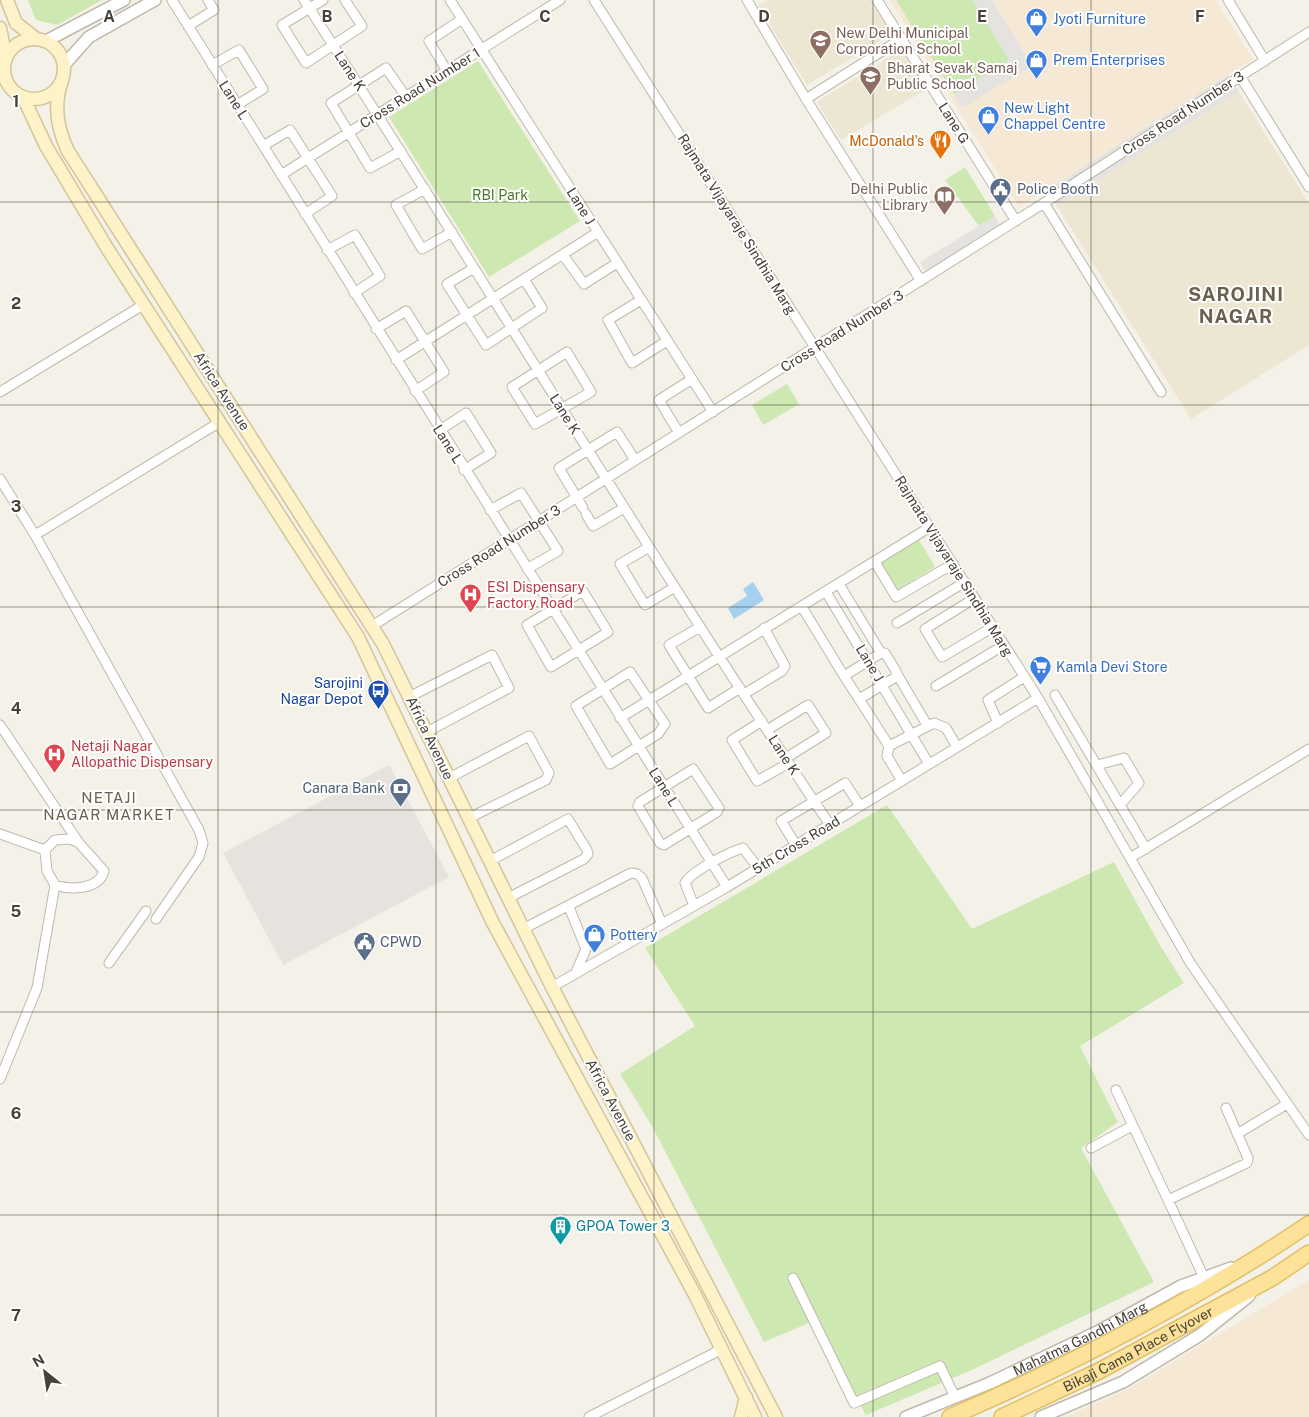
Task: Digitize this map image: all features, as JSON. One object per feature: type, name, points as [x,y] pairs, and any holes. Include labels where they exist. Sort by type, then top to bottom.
[{"type":"main road","points":[[0,28],[6,58],[2,76],[23,97],[41,98],[50,95],[62,81],[64,65],[58,50],[16,23],[7,0]]},
{"type":"main road","points":[[6,58],[17,44],[40,40]]},
{"type":"main road","name":"Africa Avenue","points":[[62,81],[58,92],[57,110],[59,126],[68,151],[372,626],[427,732],[552,987],[776,1417]]},
{"type":"main road","name":"Africa Avenue","points":[[23,97],[46,146],[144,305],[358,637],[492,923],[722,1349],[755,1417]]},
{"type":"main road","name":"Mahatma Gandhi Marg","points":[[1206,1282],[1255,1260],[1309,1224]]},
{"type":"main road","points":[[1272,1278],[1309,1253]]},
{"type":"main road","name":"Bikaji Cama Place Flyover","points":[[1002,1417],[1099,1371],[1272,1278]]},
{"type":"main road","name":"Bikaji Cama Place Flyover","points":[[950,1417],[1081,1356],[1167,1311],[1206,1282]]},
{"type":"main road","points":[[741,1417],[746,1397]]},
{"type":"street","points":[[40,40],[124,0]]},
{"type":"street","points":[[64,65],[89,37],[155,0]]},
{"type":"street","name":"Lane L","points":[[172,0],[464,470],[727,887]]},
{"type":"street","points":[[188,26],[214,10],[208,0]]},
{"type":"street","name":"Lane K","points":[[304,0],[378,114],[605,479],[830,826]]},
{"type":"street","points":[[323,0],[282,25],[306,63],[362,26],[345,0]]},
{"type":"street","name":"Lane J","points":[[450,0],[713,412]]},
{"type":"street","name":"Cross Road Number 1","points":[[281,175],[560,0]]},
{"type":"street","name":"Rajmata Vijayaraje Sindhia Marg","points":[[594,0],[1038,698],[1191,964],[1287,1104],[1305,1122],[1309,1135]]},
{"type":"street","points":[[748,0],[806,99],[920,281]]},
{"type":"street","name":"Lane G","points":[[877,0],[1016,221]]},
{"type":"street","points":[[1228,0],[1265,61]]},
{"type":"street","points":[[447,71],[429,41],[462,19]]},
{"type":"street","name":"Cross Road Number 3","points":[[372,626],[1016,221],[1309,32]]},
{"type":"street","points":[[806,99],[901,39]]},
{"type":"street","points":[[212,64],[239,50],[262,89],[237,105]]},
{"type":"street","points":[[401,151],[370,168],[331,104],[386,68],[406,97]]},
{"type":"street","points":[[1240,76],[1309,187]]},
{"type":"street","points":[[263,146],[290,130],[332,196],[305,214]]},
{"type":"street","points":[[424,189],[396,206],[422,249],[452,232]]},
{"type":"street","points":[[1044,203],[1161,392]]},
{"type":"street","points":[[396,360],[598,232]]},
{"type":"street","points":[[327,250],[354,234],[370,259],[380,276],[354,293]]},
{"type":"street","points":[[563,254],[584,284],[617,263]]},
{"type":"street","points":[[474,268],[446,284],[486,345],[542,308],[524,279]]},
{"type":"street","points":[[641,300],[608,320],[632,363],[667,341]]},
{"type":"street","points":[[0,392],[144,305]]},
{"type":"street","points":[[376,329],[406,311],[444,372],[415,391]]},
{"type":"street","points":[[567,352],[591,392],[534,424],[512,387],[537,369],[567,352]]},
{"type":"street","points":[[679,433],[659,400],[692,379]]},
{"type":"street","points":[[440,430],[466,413],[491,453],[464,470]]},
{"type":"street","points":[[35,535],[220,422]]},
{"type":"street","points":[[624,508],[593,526],[559,468],[617,432],[636,460]]},
{"type":"street","points":[[0,479],[35,535],[201,836],[203,843],[199,857],[156,919]]},
{"type":"street","points":[[490,510],[521,493],[558,551],[527,569]]},
{"type":"street","points":[[620,718],[930,527]]},
{"type":"street","points":[[649,547],[620,564],[645,605],[675,588]]},
{"type":"street","points":[[874,562],[896,597],[953,564]]},
{"type":"street","points":[[898,624],[965,582]]},
{"type":"street","points":[[839,584],[882,653],[885,653],[927,725]]},
{"type":"street","points":[[583,591],[608,632],[551,667],[526,625],[552,609],[583,591]]},
{"type":"street","name":"Lane J","points":[[826,592],[929,764]]},
{"type":"street","points":[[975,598],[925,629],[942,657],[993,627]]},
{"type":"street","points":[[802,606],[889,746],[887,756],[902,781]]},
{"type":"street","points":[[700,627],[669,645],[708,708],[782,671],[785,666],[764,628]]},
{"type":"street","points":[[936,686],[1004,645]]},
{"type":"street","points":[[844,676],[882,653]]},
{"type":"street","points":[[409,697],[492,655],[510,688],[427,732]]},
{"type":"street","points":[[630,672],[649,700],[665,724],[658,734],[613,763],[607,762],[576,706],[630,672]]},
{"type":"street","points":[[859,700],[883,685],[896,674]]},
{"type":"street","points":[[998,722],[988,700],[1024,677]]},
{"type":"street","points":[[1054,695],[1146,848]]},
{"type":"street","name":"5th Cross Road","points":[[552,987],[830,826],[1038,698]]},
{"type":"street","points":[[762,721],[732,740],[757,781],[826,733],[808,705],[767,730]]},
{"type":"street","points":[[889,746],[934,723],[942,725],[958,747]]},
{"type":"street","points":[[0,725],[79,843],[104,871],[103,876],[82,887],[72,889],[55,885]]},
{"type":"street","points":[[449,778],[529,736],[549,773],[546,780],[469,818]]},
{"type":"street","points":[[1130,858],[1309,749]]},
{"type":"street","points":[[1096,765],[1124,758],[1139,783],[1120,804]]},
{"type":"street","points":[[693,769],[719,808],[717,812],[691,830],[664,846],[660,843],[638,806],[640,802],[664,787],[693,769]]},
{"type":"street","points":[[796,845],[781,821],[845,783],[860,806]]},
{"type":"street","points":[[490,861],[568,819],[587,850],[588,854],[584,859],[508,898]]},
{"type":"street","points":[[0,834],[44,850]]},
{"type":"street","points":[[44,850],[56,840],[70,839],[79,843]]},
{"type":"street","points":[[694,906],[685,883],[688,879],[712,864],[743,848],[758,868]]},
{"type":"street","points":[[0,1079],[37,988],[55,885],[47,871],[44,850]]},
{"type":"street","points":[[523,929],[632,873],[642,878],[662,924]]},
{"type":"street","points":[[569,906],[586,950],[575,974]]},
{"type":"street","points":[[110,963],[146,911]]},
{"type":"street","points":[[1116,1090],[1206,1282]]},
{"type":"street","points":[[1238,1134],[1287,1104]]},
{"type":"street","points":[[1168,1200],[1245,1165],[1248,1158],[1226,1108]]},
{"type":"street","points":[[1092,1148],[1132,1126]]},
{"type":"street","points":[[793,1278],[854,1403],[940,1366],[955,1397]]},
{"type":"street","points":[[1041,1417],[1123,1382],[1200,1335],[1272,1278]]},
{"type":"street","name":"Mahatma Gandhi Marg","points":[[906,1417],[955,1397],[1097,1332],[1181,1286],[1206,1282]]},
{"type":"street","points":[[590,1417],[722,1349]]},
{"type":"shaded area","name":"New Delhi Municipal Corporation School","points":[[768,0],[871,0],[892,34],[807,85],[758,6]]},
{"type":"shaded area","points":[[890,0],[1215,0],[1253,59],[1019,207]]},
{"type":"shaded area","points":[[973,0],[992,0],[1032,66],[962,108],[954,94],[1009,60]]},
{"type":"shaded area","name":"Bharat Sevak Samaj Public School","points":[[902,49],[927,89],[841,140],[817,102]]},
{"type":"shaded area","points":[[1228,75],[1239,92],[1057,206],[1047,190]]},
{"type":"shaded area","points":[[1239,92],[1309,204],[1309,345],[1191,419],[1057,206]]},
{"type":"shaded area","points":[[995,216],[1004,231],[929,277],[920,262]]},
{"type":"shaded area","points":[[389,765],[449,877],[283,965],[223,853]]},
{"type":"shaded area","points":[[1309,1280],[1309,1417],[1065,1417],[1130,1388]]},
{"type":"green space","points":[[28,0],[102,0],[57,25],[36,20]]},
{"type":"green space","points":[[896,0],[973,0],[1010,60],[954,94]]},
{"type":"green space","name":"RBI Park","points":[[478,61],[580,221],[489,277],[389,117]]},
{"type":"green space","points":[[965,167],[995,216],[979,226],[945,180]]},
{"type":"green space","points":[[787,384],[799,404],[763,425],[752,405]]},
{"type":"green space","points":[[919,540],[935,567],[897,590],[881,563]]},
{"type":"green space","points":[[887,805],[972,929],[1114,862],[1161,947],[1184,983],[1080,1046],[1118,1122],[1081,1148],[1154,1282],[974,1369],[866,1415],[811,1322],[764,1342],[652,1126],[620,1074],[695,1026],[645,948]]},
{"type":"water","points":[[753,582],[764,600],[734,619],[728,608],[747,596],[743,589]]},
{"type":"place","name":"Jyoti Furniture","points":[[1037,38]]},
{"type":"place","name":"New Delhi Municipal Corporation School","points":[[820,60]]},
{"type":"place","name":"Prem Enterprises","points":[[1037,79]]},
{"type":"place","name":"Bharat Sevak Samaj Public School","points":[[871,95]]},
{"type":"place","name":"New Light Chappel Centre","points":[[988,135]]},
{"type":"place","name":"McDonald's","points":[[940,160]]},
{"type":"place","name":"Police Booth","points":[[1001,208]]},
{"type":"place","name":"Delhi Public Library","points":[[944,216]]},
{"type":"place","name":"ESI Dispensary Factory Road","points":[[471,614]]},
{"type":"place","name":"Kamla Devi Store","points":[[1040,686]]},
{"type":"place","name":"Sarojini Nagar Depot","points":[[379,710]]},
{"type":"place","name":"Netaji Nagar Allopathic Dispensary","points":[[55,773]]},
{"type":"place","name":"Canara Bank","points":[[401,807]]},
{"type":"place","name":"Pottery","points":[[594,954]]},
{"type":"place","name":"CPWD","points":[[364,961]]},
{"type":"place","name":"GPOA Tower 3","points":[[560,1245]]},
{"type":"district","name":"SAROJINI NAGAR","points":[[1236,305]]},
{"type":"district","name":"NETAJI NAGAR MARKET","points":[[109,806]]}]
